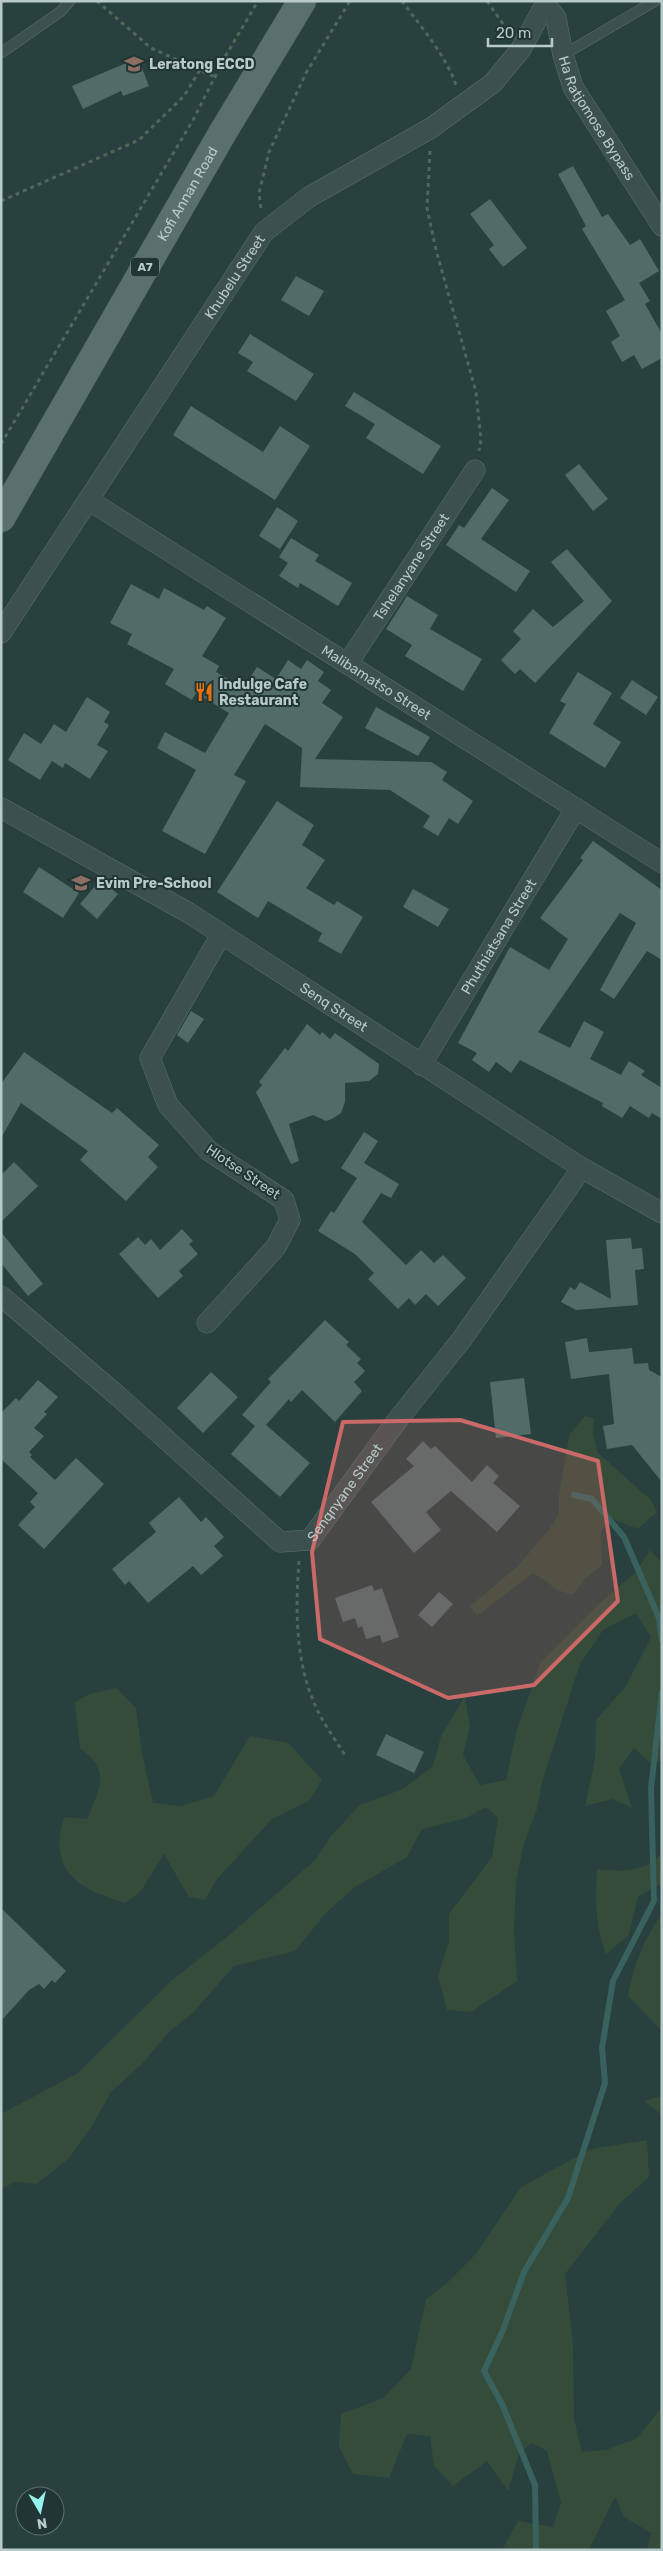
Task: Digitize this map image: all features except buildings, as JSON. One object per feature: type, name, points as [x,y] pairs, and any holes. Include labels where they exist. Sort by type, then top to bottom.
[{"type":"main road","name":"Kofi Annan Road","points":[[1,518],[223,132],[302,1]]},
{"type":"street","name":"Khubelu Street","points":[[1,633],[90,501],[264,232],[309,197],[431,128],[464,106],[493,83],[521,49],[547,3]]},
{"type":"street","name":"Ha Ratjomose Bypass","points":[[547,3],[556,18],[563,55],[573,87],[662,226]]},
{"type":"street","name":"Tshelanyane Street","points":[[348,663],[475,470]]},
{"type":"street","name":"Malibamatso Street","points":[[90,501],[662,863]]},
{"type":"street","name":"Senq Street","points":[[1,808],[189,913],[582,1168],[662,1213]]},
{"type":"street","name":"Phuthiatsana Street","points":[[421,1065],[576,808]]},
{"type":"street","name":"Hlotse Street","points":[[207,1323],[276,1247],[290,1220],[284,1200],[208,1151],[168,1106],[150,1058],[221,935]]},
{"type":"street","name":"Senqnyane Street","points":[[1,1296],[119,1397],[280,1542],[310,1540],[396,1422],[462,1339],[582,1168]]},
{"type":"lane","points":[[1,53],[60,12],[70,1]]},
{"type":"lane","points":[[563,55],[655,1]]},
{"type":"path","points":[[97,1],[151,48],[216,78]]},
{"type":"path","points":[[1,444],[216,78],[226,55],[258,1]]},
{"type":"path","points":[[264,232],[259,194],[269,152],[306,73],[350,1]]},
{"type":"path","points":[[402,1],[452,75],[464,106]]},
{"type":"path","points":[[487,1],[521,49]]},
{"type":"path","points":[[1,201],[139,140],[184,96],[200,70]]},
{"type":"path","points":[[431,128],[427,208],[436,250],[476,392],[481,440],[475,470]]},
{"type":"path","points":[[301,1541],[297,1593],[298,1643],[308,1688],[321,1718],[345,1755]]},
{"type":"highlighted area","points":[[460,1420],[598,1461],[618,1601],[534,1685],[448,1698],[320,1639],[312,1552],[343,1422]]},
{"type":"green space","points":[[585,1416],[594,1418],[593,1434],[598,1453],[651,1500],[657,1512],[638,1529],[610,1518],[601,1532],[602,1565],[585,1579],[573,1595],[557,1590],[533,1573],[477,1616],[470,1606],[517,1567],[548,1531],[559,1514],[559,1495],[569,1435]]},
{"type":"green space","points":[[650,1550],[662,1563],[662,1761],[649,1762],[634,1748],[619,1769],[632,1808],[613,1799],[585,1806],[595,1759],[596,1720],[626,1686],[651,1637],[636,1613],[603,1630],[580,1664],[542,1782],[537,1809],[524,1843],[516,1881],[514,1933],[517,1981],[471,2012],[447,2010],[438,1976],[449,1941],[449,1914],[492,1857],[498,1818],[486,1807],[466,1818],[422,1829],[407,1857],[355,1887],[326,1913],[295,1951],[234,1966],[194,2012],[170,2031],[141,2065],[111,2092],[92,2126],[69,2158],[37,2184],[14,2182],[1,2190],[1,2114],[78,2073],[172,1980],[227,1937],[315,1860],[331,1836],[360,1805],[403,1789],[433,1766],[441,1736],[465,1696],[470,1727],[463,1755],[480,1785],[506,1780],[516,1733],[540,1663],[601,1602],[636,1572]]},
{"type":"green space","points":[[117,1688],[136,1708],[142,1753],[153,1803],[180,1806],[214,1796],[250,1736],[288,1743],[322,1780],[309,1801],[272,1819],[217,1879],[205,1900],[189,1897],[164,1854],[141,1891],[125,1903],[108,1898],[80,1884],[70,1875],[64,1864],[60,1851],[60,1836],[64,1817],[87,1819],[99,1789],[100,1780],[96,1764],[80,1748],[75,1702],[89,1694]]},
{"type":"green space","points":[[662,1853],[662,1890],[659,1885],[638,1896],[629,1935],[606,1954],[602,1944],[597,1912],[597,1869],[632,1870],[655,1860]]},
{"type":"green space","points":[[662,1913],[662,2031],[628,1996],[640,1953]]},
{"type":"green space","points":[[662,2096],[662,2115],[644,2101]]},
{"type":"green space","points":[[647,2140],[649,2177],[621,2202],[565,2274],[573,2345],[574,2419],[582,2452],[606,2450],[637,2438],[662,2407],[662,2550],[647,2550],[651,2533],[624,2517],[615,2497],[589,2550],[502,2550],[518,2521],[553,2527],[561,2503],[547,2451],[532,2443],[519,2453],[508,2491],[487,2461],[453,2486],[434,2466],[430,2436],[407,2434],[389,2478],[353,2474],[339,2447],[341,2414],[383,2398],[411,2369],[426,2299],[446,2284],[476,2254],[521,2187],[591,2149]]},
{"type":"waterway","points":[[574,1495],[592,1499],[624,1537],[659,1618],[662,1640]]},
{"type":"waterway","points":[[536,2550],[535,2485],[502,2404],[484,2371],[503,2330],[524,2272],[568,2198],[605,2083],[602,2048],[613,1981],[654,1901],[651,1788],[662,1692]]},
{"type":"place","name":"Leratong ECCD","points":[[134,64]]},
{"type":"place","name":"Indulge Cafe Restaurant","points":[[204,692]]},
{"type":"place","name":"Evim Pre-School","points":[[81,883]]}]
